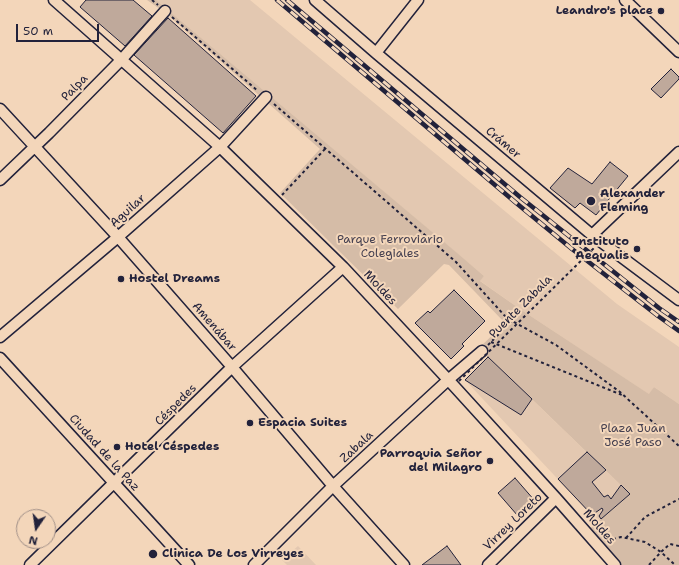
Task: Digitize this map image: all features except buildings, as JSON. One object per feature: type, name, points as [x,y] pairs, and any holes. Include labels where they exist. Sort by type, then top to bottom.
[{"type":"street","name":"Moldes","points":[[54,0],[220,147],[343,267],[556,498],[615,565]]},
{"type":"street","name":"Crámer","points":[[315,0],[592,234],[679,300]]},
{"type":"street","points":[[376,53],[418,0]]},
{"type":"street","points":[[625,0],[679,52]]},
{"type":"street","name":"Palpa","points":[[0,180],[122,59],[166,11]]},
{"type":"street","name":"Aguilar","points":[[0,337],[118,237],[220,147],[266,97]]},
{"type":"street","name":"Amenábar","points":[[0,109],[118,237],[232,367],[333,486],[404,565]]},
{"type":"street","points":[[592,234],[679,152]]},
{"type":"street","name":"Céspedes","points":[[30,565],[232,367],[343,267]]},
{"type":"street","name":"Zabala","points":[[254,565],[333,486],[448,380],[482,351]]},
{"type":"street","name":"Ciudad de la Paz","points":[[0,358],[189,565]]},
{"type":"street","name":"Virrey Loreto","points":[[488,565],[556,498]]},
{"type":"path","points":[[152,0],[456,262],[504,315],[556,345],[623,395],[679,446]]},
{"type":"path","points":[[276,202],[325,149]]},
{"type":"path","name":"Puente Zabala","points":[[459,381],[596,246]]},
{"type":"path","points":[[482,351],[512,321]]},
{"type":"path","points":[[491,342],[623,395]]},
{"type":"path","points":[[626,538],[645,517],[679,499]]},
{"type":"path","points":[[600,548],[610,540],[621,537],[645,542],[675,565]]},
{"type":"path","points":[[651,564],[660,552],[670,544],[679,546]]},
{"type":"shaded area","points":[[156,0],[250,0],[617,304],[679,347],[679,404],[654,387],[650,395],[479,280],[484,276]]},
{"type":"shaded area","points":[[488,357],[630,494],[598,522],[465,380]]},
{"type":"shaded area","points":[[298,546],[316,565],[287,565],[282,560]]},
{"type":"green space","points":[[147,0],[156,0],[456,252],[484,276],[480,281],[649,394],[654,387],[679,404],[679,565],[615,565],[586,532],[630,494],[479,348],[505,323],[449,265],[444,264],[398,309],[280,193],[320,149],[167,14]]},
{"type":"railway","points":[[277,0],[572,249],[679,331]]},
{"type":"railway","points":[[287,0],[520,197],[659,308],[679,322]]},
{"type":"place","name":"Leandro's place","points":[[661,11]]},
{"type":"place","name":"Alexander Fleming","points":[[591,201]]},
{"type":"place","name":"Instituto Aequalis","points":[[637,249]]},
{"type":"place","name":"Hostel Dreams","points":[[121,279]]},
{"type":"place","name":"Espacia Suites","points":[[250,423]]},
{"type":"place","name":"Hotel Céspedes","points":[[117,447]]},
{"type":"place","name":"Parroquia Señor del Milagro","points":[[490,461]]},
{"type":"place","name":"Clinica De Los Virreyes","points":[[153,554]]},
{"type":"park label","name":"Parque Ferroviario Colegiales","points":[[390,247]]},
{"type":"park label","name":"Plaza Juan José Paso","points":[[633,436]]}]
